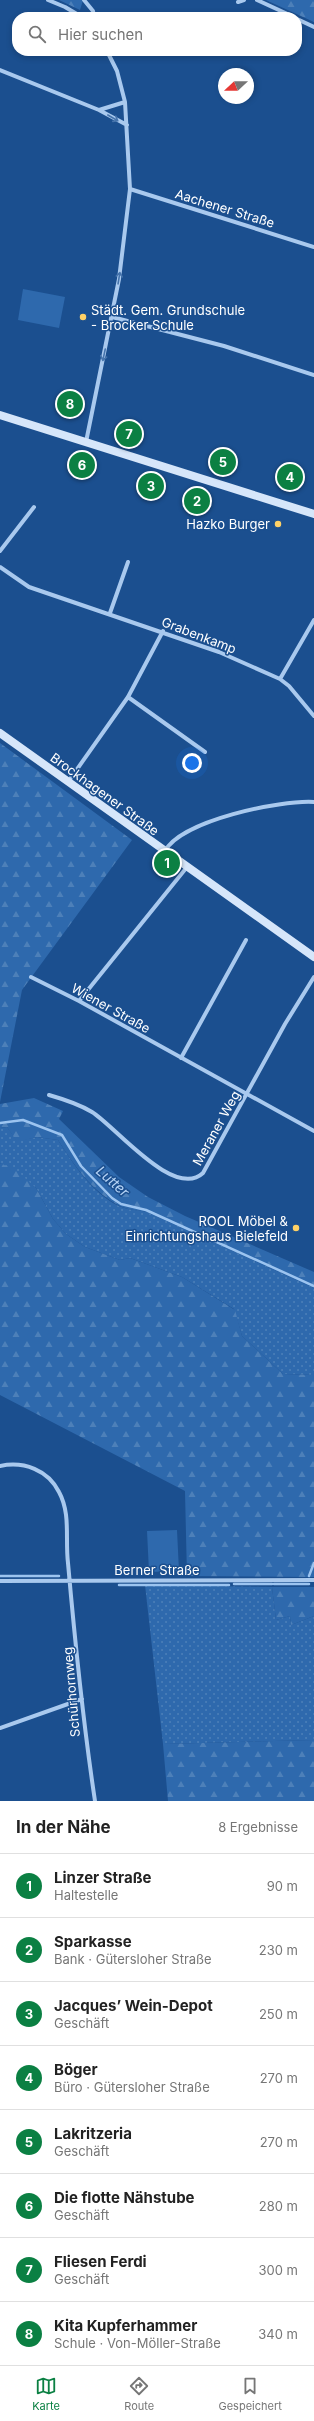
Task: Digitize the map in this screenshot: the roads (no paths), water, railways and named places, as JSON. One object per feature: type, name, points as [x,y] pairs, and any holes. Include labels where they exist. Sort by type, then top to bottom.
[{"type":"main road","points":[[0,415],[314,514]]},
{"type":"main road","name":"Brockhagener Straße","points":[[0,733],[314,957]]},
{"type":"street","points":[[48,0],[72,12]]},
{"type":"street","points":[[84,0],[93,12]]},
{"type":"street","points":[[238,2],[244,0]]},
{"type":"street","points":[[257,0],[283,12]]},
{"type":"street","points":[[302,21],[314,27]]},
{"type":"street","points":[[86,442],[112,317],[127,221],[130,189],[125,102],[117,71],[110,56]]},
{"type":"street","points":[[0,70],[99,110],[127,125]]},
{"type":"street","points":[[99,110],[125,102]]},
{"type":"street","name":"Aachener Straße","points":[[130,189],[314,247]]},
{"type":"street","points":[[112,317],[224,346],[314,375]]},
{"type":"street","points":[[0,551],[34,507]]},
{"type":"street","points":[[110,613],[128,562]]},
{"type":"street","name":"Grabenkamp","points":[[0,567],[29,587],[110,613],[219,652],[280,679],[289,686],[314,716]]},
{"type":"street","points":[[280,679],[314,620]]},
{"type":"street","points":[[68,782],[128,697],[163,632]]},
{"type":"street","points":[[128,697],[205,752]]},
{"type":"street","points":[[165,852],[173,841],[225,817],[269,805],[314,802]]},
{"type":"street","points":[[79,1001],[187,867]]},
{"type":"street","points":[[181,1058],[246,940]]},
{"type":"street","name":"Wiener Straße","points":[[31,977],[79,1001],[314,1131]]},
{"type":"street","name":"Meraner Weg","points":[[49,1095],[92,1112],[142,1157],[184,1180],[198,1178],[203,1174],[246,1094],[314,977]]},
{"type":"street","name":"Schürhornweg","points":[[0,1466],[29,1467],[41,1471],[55,1485],[67,1517],[68,1564],[82,1699],[95,1801]]},
{"type":"street","name":"Berner Straße","points":[[0,1581],[314,1580]]},
{"type":"street","points":[[0,1728],[82,1699]]},
{"type":"waterway","name":"Lutter","points":[[0,1123],[23,1120],[62,1135],[81,1166],[112,1198],[121,1204],[146,1210],[314,1286]]},
{"type":"waterway","points":[[309,1576],[314,1563]]},
{"type":"waterway","points":[[0,1576],[59,1576]]},
{"type":"waterway","points":[[234,1584],[272,1584]]},
{"type":"waterway","points":[[274,1584],[309,1584]]},
{"type":"waterway","points":[[119,1585],[229,1585]]},
{"type":"place","name":"Städt. Gem. Grundschule - Brocker Schule","points":[[83,317]]},
{"type":"place","name":"Kita Kupferhammer","points":[[70,404]]},
{"type":"place","name":"Fliesen Ferdi","points":[[129,434]]},
{"type":"place","name":"Lakritzeria","points":[[223,462]]},
{"type":"place","name":"Die flotte Nähstube","points":[[82,465]]},
{"type":"place","name":"Böger","points":[[290,477]]},
{"type":"place","name":"Jacques’ Wein-Depot","points":[[151,486]]},
{"type":"place","name":"Sparkasse","points":[[197,501]]},
{"type":"place","name":"Hazko Burger","points":[[278,524]]},
{"type":"place","name":"Linzer Straße","points":[[167,863]]},
{"type":"place","name":"ROOL Möbel & Einrichtungshaus Bielefeld","points":[[296,1228]]}]
